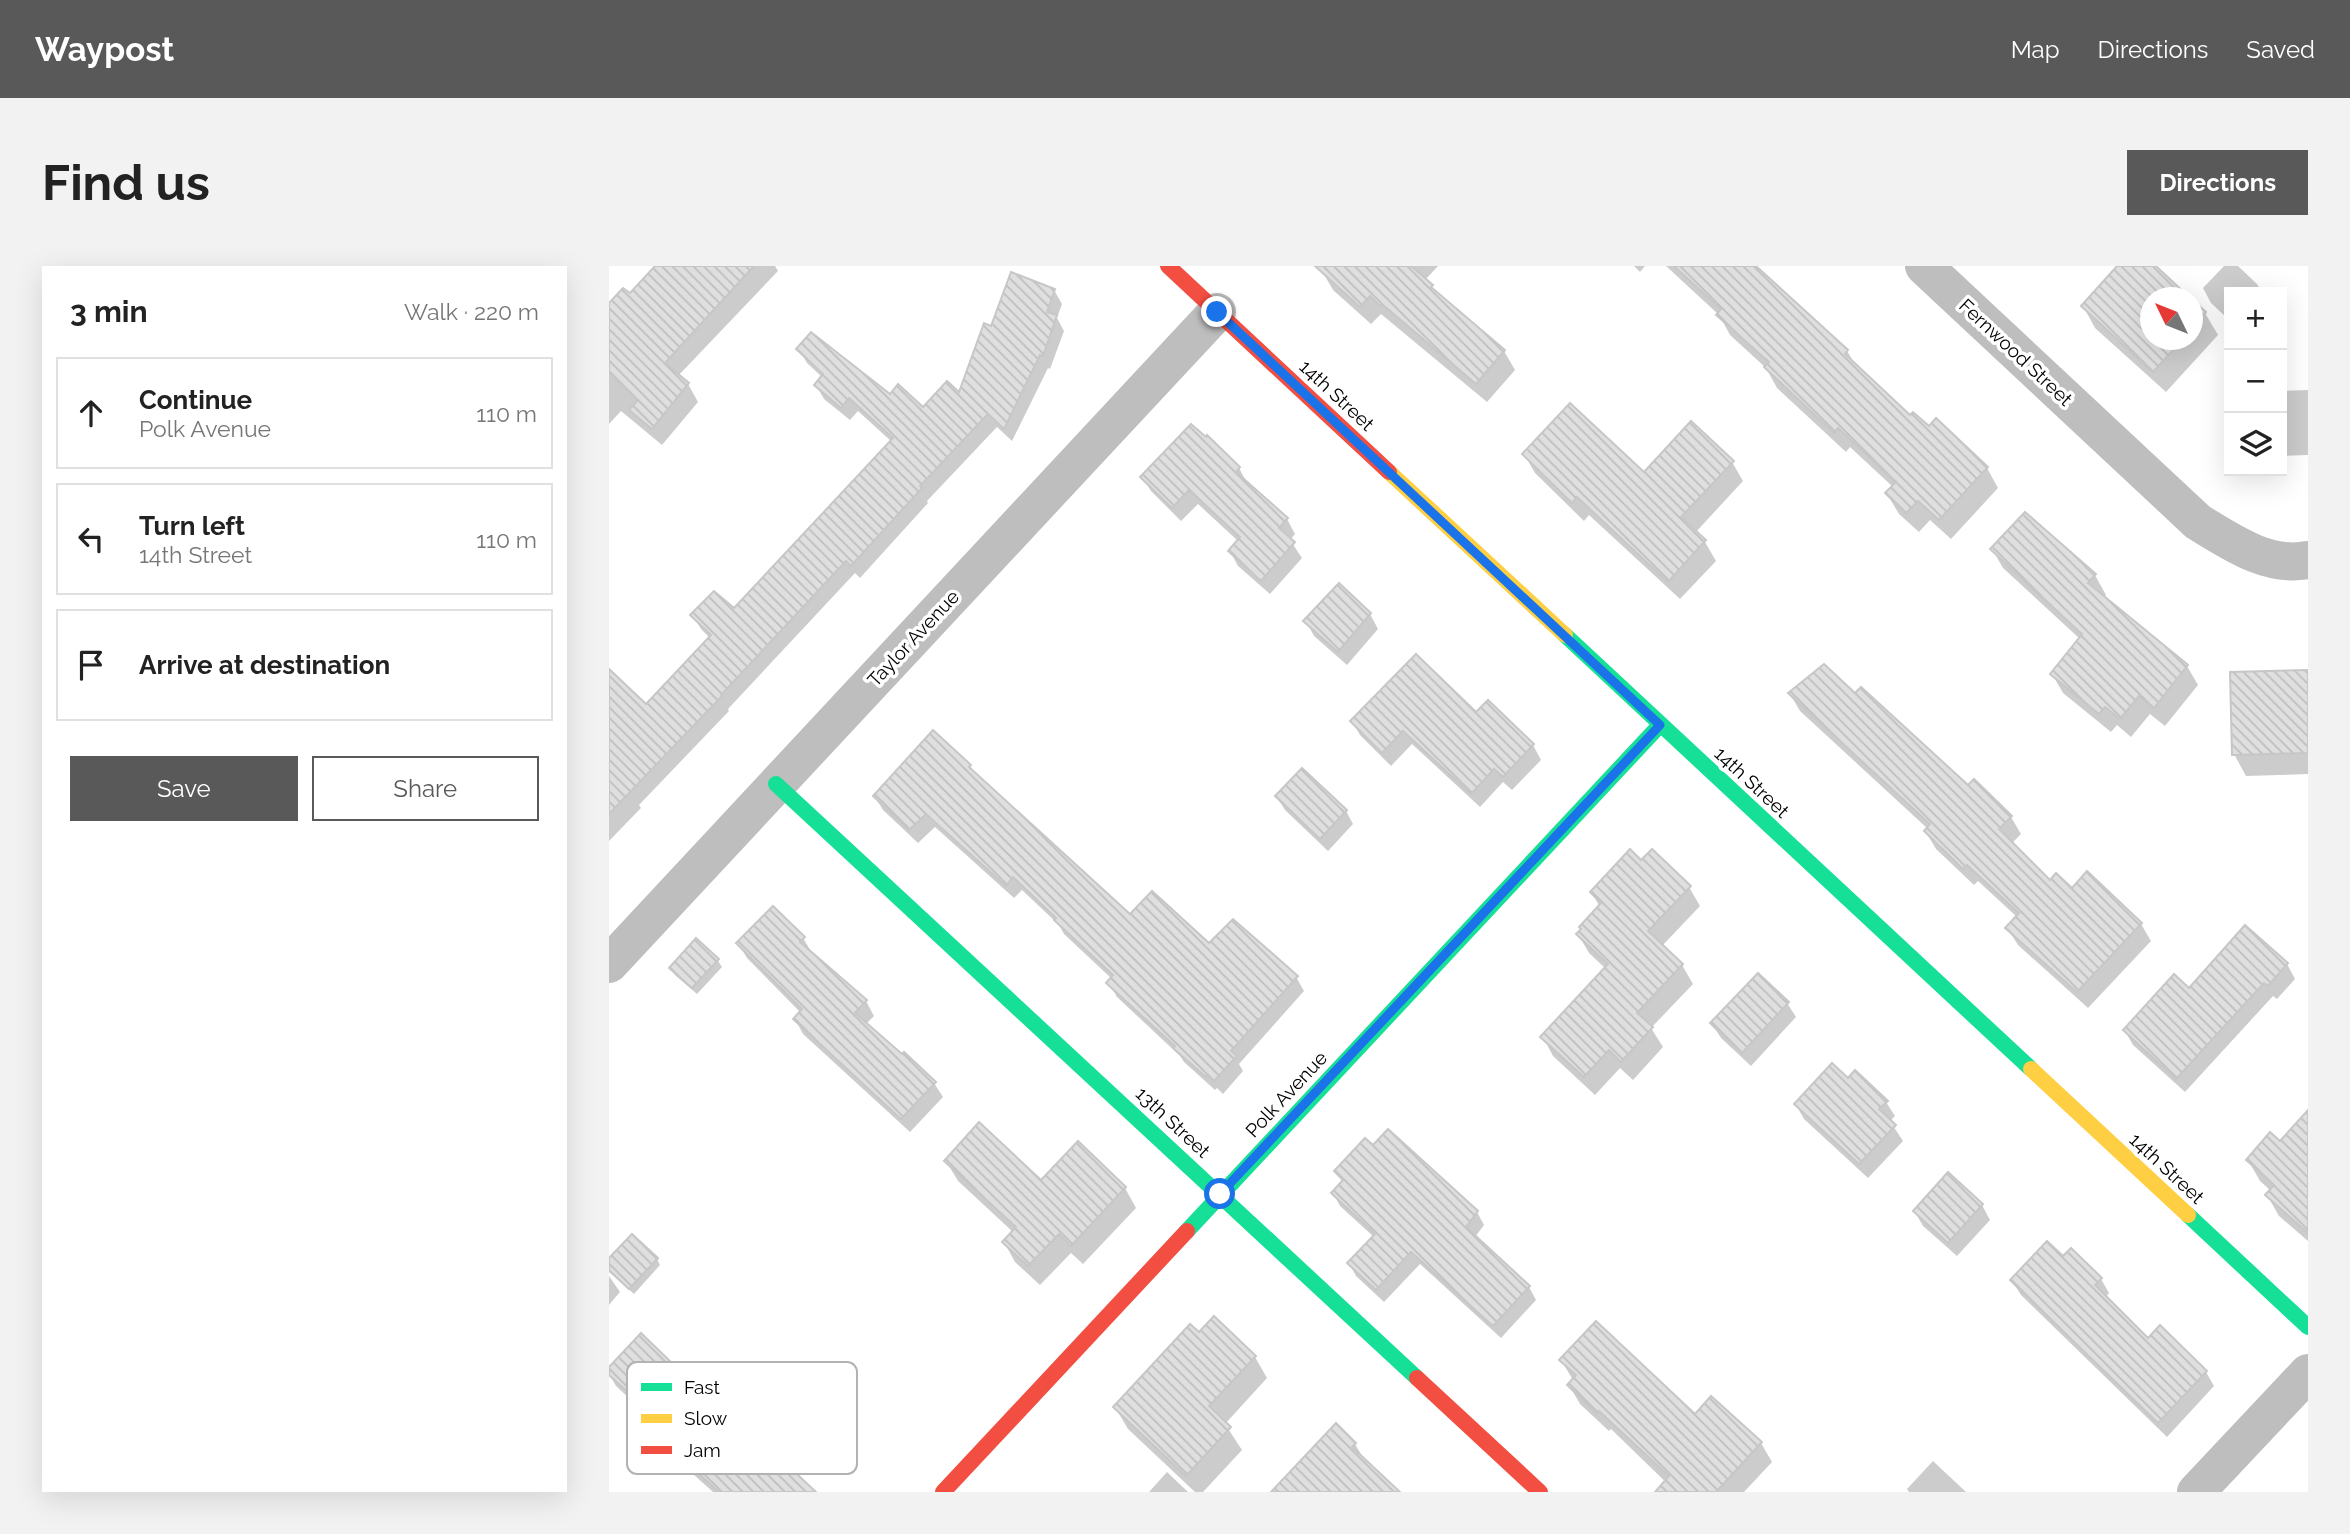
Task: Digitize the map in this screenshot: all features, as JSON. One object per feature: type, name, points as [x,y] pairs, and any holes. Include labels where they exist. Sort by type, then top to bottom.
[{"type":"street","name":"14th Street","points":[[1168,266],[2308,1327]]},
{"type":"street","name":"Fernwood Street","points":[[1924,266],[2199,522],[2239,548],[2279,561],[2308,560]]},
{"type":"street","name":"Taylor Avenue","points":[[609,964],[1217,312]]},
{"type":"street","name":"Polk Avenue","points":[[943,1492],[1660,725]]},
{"type":"street","name":"13th Street","points":[[776,784],[1540,1492]]},
{"type":"street","points":[[2196,1492],[2308,1373]]},
{"type":"building","points":[[655,266],[754,266],[665,363],[689,383],[652,429],[629,410],[638,400],[609,372],[609,303],[623,288],[630,293]]},
{"type":"building","points":[[1315,266],[1411,266],[1433,285],[1431,287],[1505,350],[1476,384],[1382,304],[1380,306],[1370,296],[1360,307]]},
{"type":"building","points":[[1674,266],[1756,266],[1848,350],[1845,354],[1910,415],[1913,412],[1929,426],[1936,418],[1988,467],[1939,520],[1918,501],[1906,513],[1885,493],[1896,482],[1838,428],[1834,433],[1764,367],[1769,362],[1716,315],[1721,309]]},
{"type":"building","points":[[2117,266],[2156,266],[2178,287],[2140,287],[2140,350],[2173,350],[2153,372],[2081,306]]},
{"type":"building","points":[[1011,272],[1055,289],[1047,312],[1057,315],[1043,356],[1040,355],[1004,429],[988,414],[920,486],[922,488],[851,566],[846,561],[609,814],[609,669],[646,704],[711,635],[690,615],[714,591],[734,608],[893,438],[849,398],[841,408],[814,385],[823,374],[796,349],[811,332],[890,394],[898,384],[923,407],[947,381],[959,392],[984,323],[991,326]]},
{"type":"building","points":[[1570,403],[1644,472],[1691,421],[1734,461],[1681,517],[1706,540],[1668,582],[1577,497],[1572,503],[1522,454]]},
{"type":"building","points":[[1191,424],[1206,437],[1207,435],[1240,467],[1236,472],[1288,518],[1279,528],[1295,542],[1261,581],[1228,551],[1240,537],[1189,490],[1172,508],[1140,477]]},
{"type":"building","points":[[2025,512],[2096,574],[2088,583],[2188,665],[2154,708],[2139,696],[2120,719],[2105,707],[2099,714],[2050,674],[2082,634],[1990,549]]},
{"type":"building","points":[[1339,583],[1371,613],[1338,652],[1303,621]]},
{"type":"building","points":[[1416,654],[1476,712],[1488,700],[1534,744],[1503,777],[1494,769],[1471,794],[1403,731],[1382,753],[1350,721]]},
{"type":"building","points":[[1824,664],[1855,693],[1861,687],[1968,785],[1974,779],[2012,816],[1999,829],[2050,880],[2056,873],[2072,888],[2087,871],[2142,923],[2077,992],[2005,928],[2019,913],[1967,865],[1963,869],[1924,831],[1930,824],[1788,693]]},
{"type":"building","points":[[2308,670],[2308,753],[2232,755],[2230,672]]},
{"type":"building","points":[[933,730],[971,765],[969,767],[1130,914],[1152,891],[1209,943],[1233,919],[1298,976],[1231,1051],[1237,1056],[1214,1081],[1173,1048],[1175,1046],[1106,983],[1113,975],[1013,877],[1006,886],[926,814],[909,830],[873,796]]},
{"type":"building","points":[[1302,768],[1347,810],[1320,839],[1275,796]]},
{"type":"building","points":[[1630,849],[1641,860],[1652,849],[1691,886],[1648,931],[1683,964],[1637,1013],[1653,1027],[1621,1062],[1609,1050],[1584,1077],[1540,1037],[1608,964],[1576,934],[1601,903],[1590,892]]},
{"type":"building","points":[[773,906],[805,937],[800,942],[867,1000],[855,1013],[936,1082],[901,1119],[793,1019],[802,1009],[736,943]]},
{"type":"building","points":[[2245,925],[2288,963],[2268,986],[2264,983],[2176,1079],[2123,1030],[2174,974],[2189,988]]},
{"type":"building","points":[[696,938],[719,959],[692,988],[669,968]]},
{"type":"building","points":[[1758,973],[1789,1002],[1742,1053],[1710,1023]]},
{"type":"building","points":[[1832,1063],[1848,1078],[1855,1070],[1888,1101],[1879,1109],[1896,1125],[1859,1164],[1794,1104]]},
{"type":"building","points":[[2308,1110],[2308,1233],[2265,1195],[2274,1185],[2246,1160],[2270,1132],[2280,1141]]},
{"type":"building","points":[[979,1122],[1041,1180],[1078,1141],[1126,1187],[1071,1246],[1059,1234],[1028,1266],[1002,1242],[1016,1227],[944,1161]]},
{"type":"building","points":[[1388,1129],[1478,1211],[1466,1227],[1530,1286],[1493,1326],[1411,1252],[1376,1290],[1347,1263],[1375,1234],[1331,1193],[1343,1180],[1334,1171],[1365,1138],[1373,1145]]},
{"type":"building","points":[[1948,1172],[1983,1204],[1948,1243],[1913,1211]]},
{"type":"building","points":[[632,1234],[658,1258],[629,1289],[609,1270],[609,1258]]},
{"type":"building","points":[[2047,1241],[2063,1256],[2071,1248],[2102,1278],[2095,1285],[2148,1338],[2160,1325],[2207,1371],[2158,1423],[2010,1280]]},
{"type":"building","points":[[1214,1316],[1256,1356],[1209,1406],[1231,1427],[1186,1476],[1113,1407],[1190,1324],[1199,1332]]},
{"type":"building","points":[[1596,1321],[1695,1414],[1711,1396],[1762,1442],[1716,1492],[1655,1492],[1669,1476],[1567,1385],[1576,1375],[1559,1360]]},
{"type":"building","points":[[641,1333],[671,1362],[627,1362],[627,1391],[609,1375],[609,1367]]},
{"type":"building","points":[[1336,1423],[1356,1443],[1352,1447],[1400,1492],[1271,1492]]},
{"type":"building","points":[[699,1474],[797,1474],[816,1492],[719,1492]]},
{"type":"traffic: fast","points":[[1565,635],[2031,1069]]},
{"type":"traffic: fast","points":[[1187,1231],[1660,725]]},
{"type":"traffic: fast","points":[[776,784],[1417,1378]]},
{"type":"traffic: fast","points":[[2188,1215],[2308,1327]]},
{"type":"traffic: slow","points":[[1389,472],[1565,635]]},
{"type":"traffic: slow","points":[[2031,1069],[2188,1215]]},
{"type":"traffic: jam","points":[[1168,266],[1389,472]]},
{"type":"traffic: jam","points":[[943,1492],[1187,1231]]},
{"type":"traffic: jam","points":[[1417,1378],[1540,1492]]},
{"type":"route","points":[[1217,312],[1660,725],[1220,1194]]}]
